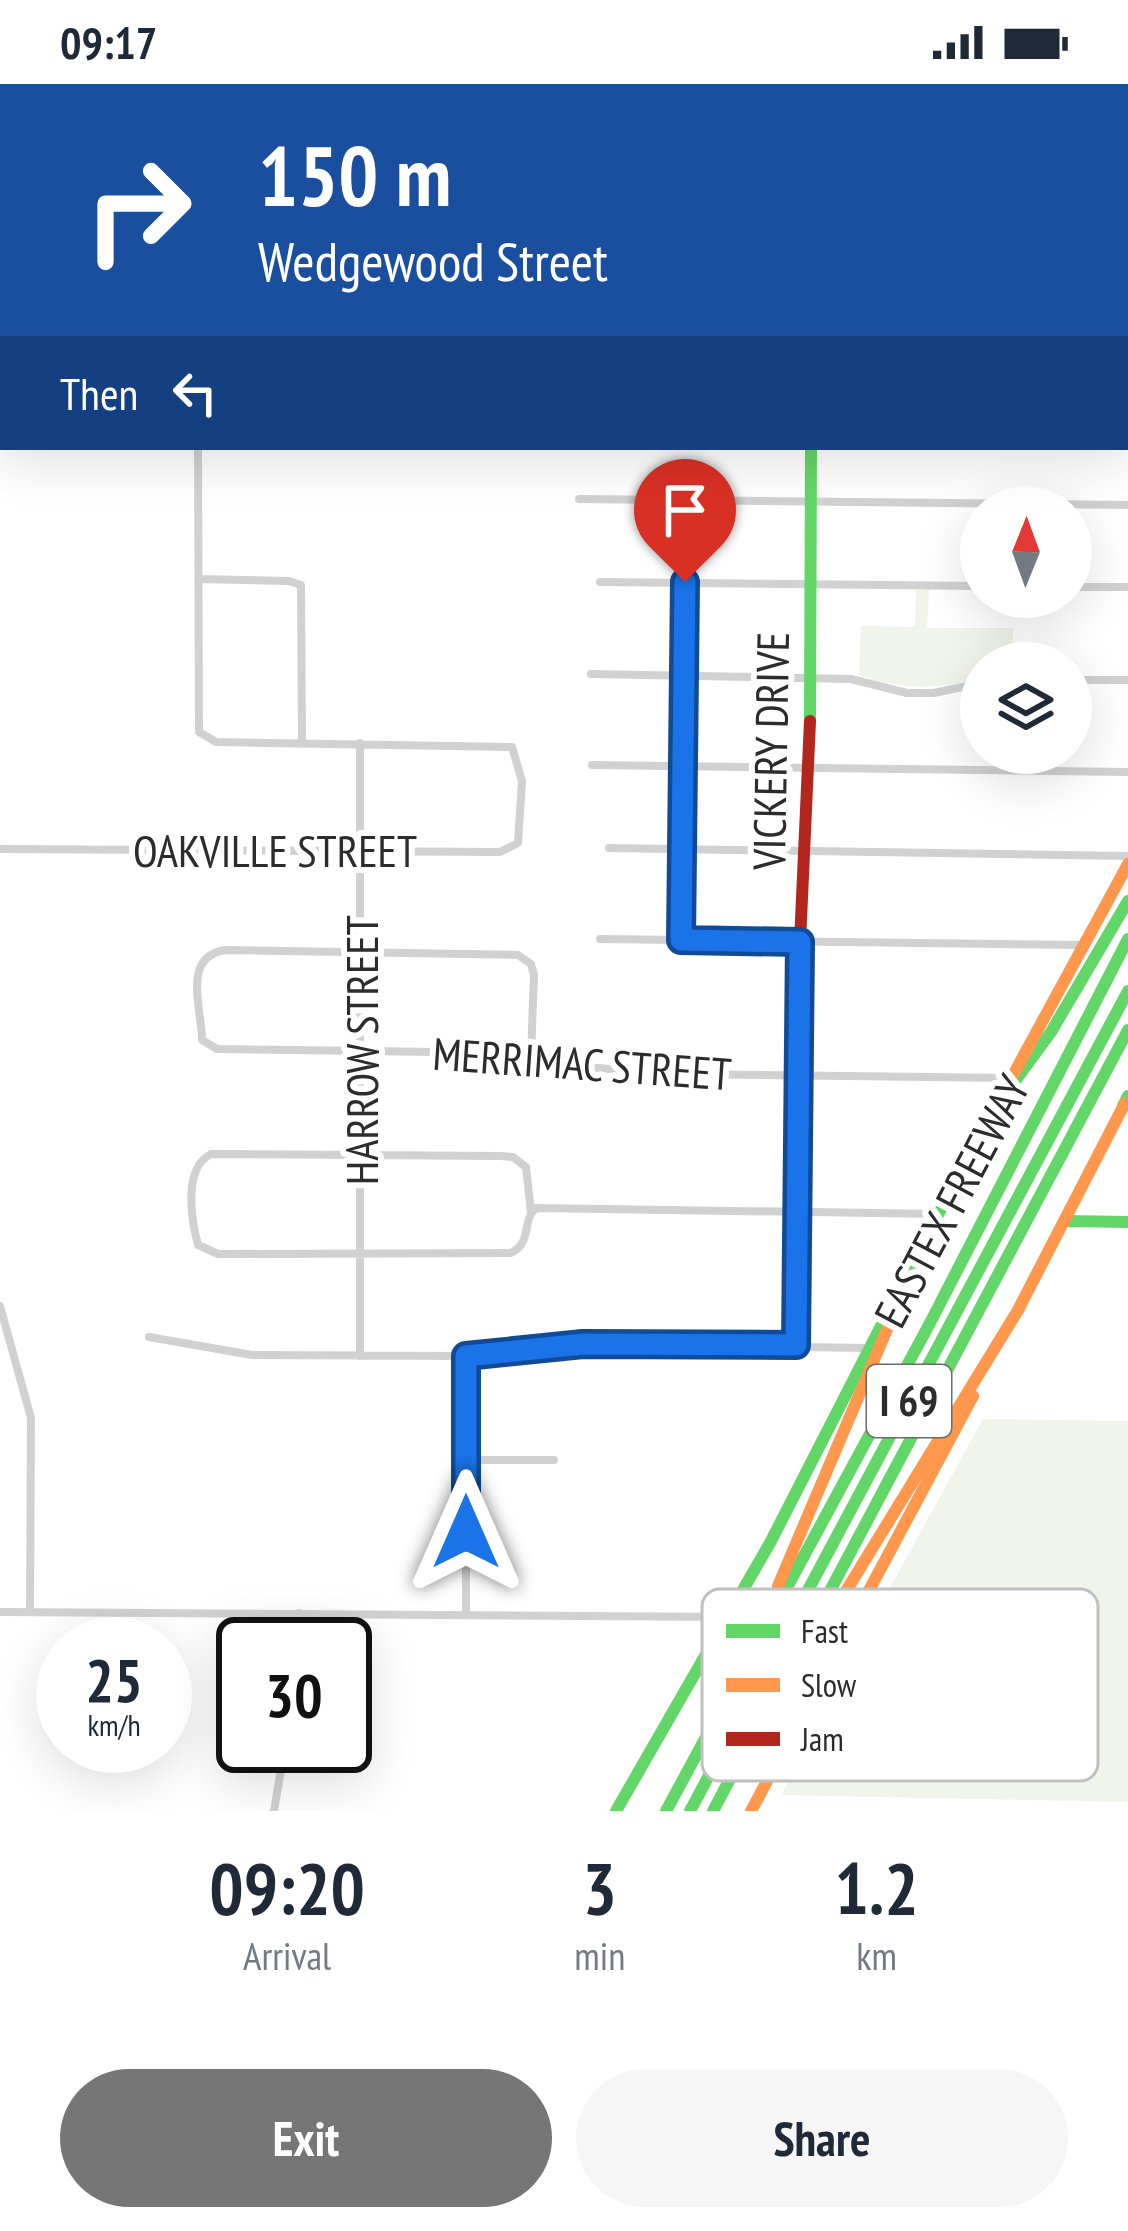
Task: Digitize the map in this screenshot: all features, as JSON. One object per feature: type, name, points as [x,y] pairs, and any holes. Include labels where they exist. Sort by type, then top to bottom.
[{"type":"main road","name":"VICKERY DRIVE","points":[[799,1075],[809,767],[812,450]]},
{"type":"main road","points":[[745,1589],[984,1123],[1128,860]]},
{"type":"main road","points":[[984,1123],[1052,1032],[1128,901]]},
{"type":"main road","name":"EASTEX FREEWAY","points":[[787,1589],[1128,939]]},
{"type":"main road","name":"I 69","points":[[809,1589],[1128,991]]},
{"type":"main road","name":"EASTEX FREEWAY","points":[[830,1589],[1128,1030]]},
{"type":"main road","points":[[869,1589],[1126,1100]]},
{"type":"main road","points":[[1066,1221],[1128,1222]]},
{"type":"main road","points":[[847,1589],[1020,1307]]},
{"type":"main road","points":[[776,1589],[888,1327],[891,1308]]},
{"type":"main road","points":[[616,1811],[702,1665]]},
{"type":"main road","name":"EASTEX FREEWAY","points":[[666,1811],[702,1747]]},
{"type":"main road","name":"I 69","points":[[690,1811],[706,1781]]},
{"type":"main road","name":"EASTEX FREEWAY","points":[[712,1811],[727,1781]]},
{"type":"main road","points":[[751,1811],[767,1781]]},
{"type":"street","points":[[198,450],[199,732],[217,742],[360,743]]},
{"type":"street","points":[[681,940],[686,498]]},
{"type":"street","points":[[579,499],[1128,505]]},
{"type":"street","points":[[197,579],[301,585],[302,742]]},
{"type":"street","points":[[600,582],[960,586]]},
{"type":"street","points":[[1092,587],[1128,587]]},
{"type":"street","points":[[592,674],[851,679],[934,693],[960,687]]},
{"type":"street","points":[[1092,680],[1128,680]]},
{"type":"street","name":"OAKVILLE STREET","points":[[0,849],[508,851],[521,836],[522,782],[512,747],[360,743]]},
{"type":"street","name":"HARROW STREET","points":[[360,743],[361,1356]]},
{"type":"street","points":[[592,766],[1128,772]]},
{"type":"street","points":[[609,848],[1128,860]]},
{"type":"street","points":[[600,940],[1082,945]]},
{"type":"street","name":"MERRIMAC STREET","points":[[362,952],[218,950],[206,956],[199,966],[197,996],[202,1040],[232,1051],[531,1056],[550,1064],[670,1074],[1011,1078]]},
{"type":"street","points":[[362,952],[454,951],[524,957],[534,975],[531,1056]]},
{"type":"street","name":"VICKERY DRIVE","points":[[796,1345],[799,1075]]},
{"type":"street","points":[[211,1154],[361,1154],[513,1157],[529,1176],[530,1213],[521,1248],[511,1253],[360,1255],[208,1252],[198,1245],[194,1174],[203,1158],[211,1154]]},
{"type":"street","points":[[530,1213],[545,1207],[939,1214]]},
{"type":"street","points":[[0,1306],[31,1418],[30,1612]]},
{"type":"street","points":[[149,1337],[252,1355],[466,1356],[583,1344],[871,1348]]},
{"type":"street","points":[[466,1356],[466,1615]]},
{"type":"street","points":[[467,1460],[554,1460]]},
{"type":"street","points":[[0,1612],[702,1617]]},
{"type":"street","points":[[299,1613],[299,1617]]},
{"type":"street","points":[[274,1811],[280,1773]]},
{"type":"shaded area","points":[[929,589],[927,628],[1013,628],[1013,642],[960,642],[960,683],[949,685],[905,686],[859,675],[861,626],[915,627],[916,590]]},
{"type":"shaded area","points":[[983,1419],[1128,1421],[1128,1802],[781,1795],[789,1781],[1098,1781],[1098,1589],[889,1589]]},
{"type":"traffic: fast","points":[[810,721],[811,450]]},
{"type":"traffic: fast","points":[[984,1123],[1051,1032],[1128,901]]},
{"type":"traffic: fast","points":[[786,1589],[1128,939]]},
{"type":"traffic: fast","points":[[809,1589],[1128,991]]},
{"type":"traffic: fast","points":[[831,1589],[1128,1030]]},
{"type":"traffic: fast","points":[[1123,1106],[1128,1096]]},
{"type":"traffic: fast","points":[[743,1589],[987,1119]]},
{"type":"traffic: fast","points":[[1066,1221],[1128,1222]]},
{"type":"traffic: fast","points":[[616,1811],[702,1661]]},
{"type":"traffic: fast","points":[[666,1811],[702,1744]]},
{"type":"traffic: fast","points":[[690,1811],[706,1781]]},
{"type":"traffic: fast","points":[[713,1811],[729,1781]]},
{"type":"traffic: slow","points":[[1012,1077],[1128,864]]},
{"type":"traffic: slow","points":[[1018,1310],[1125,1103]]},
{"type":"traffic: slow","points":[[847,1589],[1020,1307]]},
{"type":"traffic: slow","points":[[778,1586],[888,1327],[891,1308]]},
{"type":"traffic: slow","points":[[870,1589],[973,1396]]},
{"type":"traffic: slow","points":[[751,1811],[767,1781]]},
{"type":"traffic: jam","points":[[799,1075],[810,721]]},
{"type":"route","points":[[466,1532],[466,1356],[583,1344],[796,1345],[800,942],[681,940],[685,582]]}]
